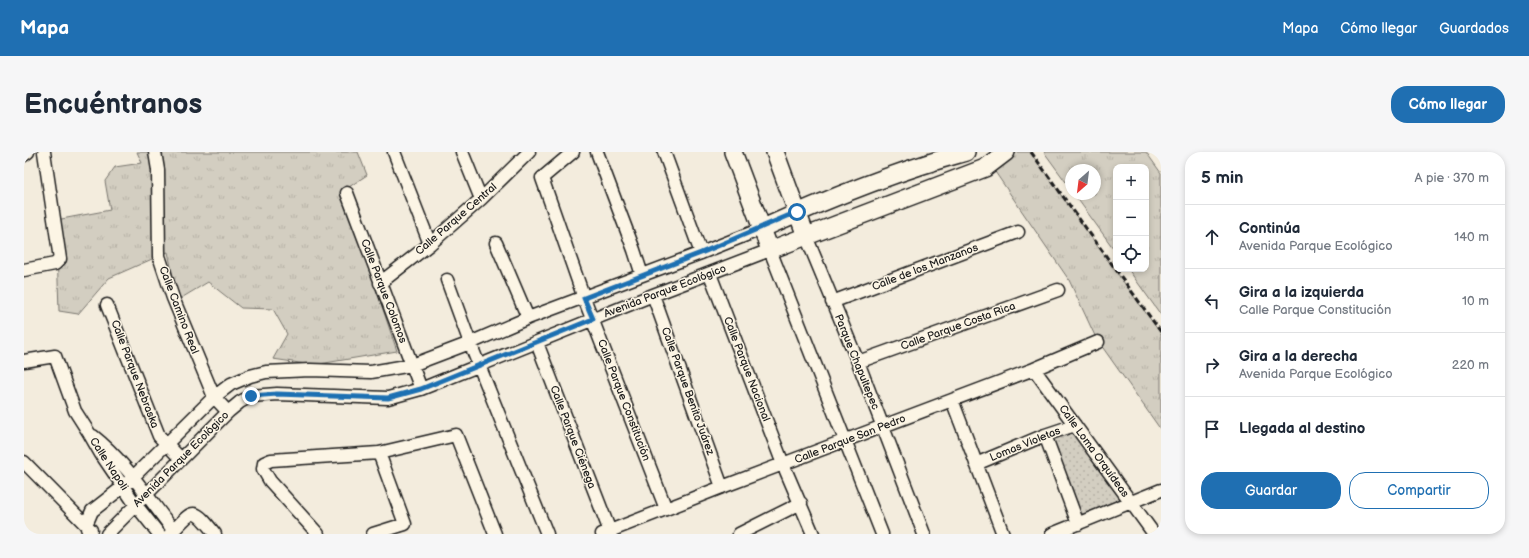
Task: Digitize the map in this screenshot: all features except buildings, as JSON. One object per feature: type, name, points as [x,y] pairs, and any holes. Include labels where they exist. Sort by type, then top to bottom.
[{"type":"street","points":[[24,155],[28,152]]},
{"type":"street","points":[[24,270],[55,264],[60,259],[44,152]]},
{"type":"street","name":"Calle Camino Real","points":[[155,152],[158,170],[159,256],[170,291],[214,397],[228,412]]},
{"type":"street","points":[[394,152],[430,244]]},
{"type":"street","points":[[462,152],[481,199]]},
{"type":"street","name":"Calle Parque Central","points":[[380,283],[430,244],[481,199],[529,152]]},
{"type":"street","name":"Calle Parque Constitución","points":[[573,152],[542,178],[584,298],[666,509]]},
{"type":"street","points":[[597,152],[642,275]]},
{"type":"street","points":[[664,152],[701,253]]},
{"type":"street","points":[[733,152],[761,229],[882,534]]},
{"type":"street","points":[[775,152],[806,236]]},
{"type":"street","name":"Avenida Parque Ecológico","points":[[107,534],[129,495],[139,485],[166,444],[214,397],[231,384],[250,376],[266,372],[310,370],[371,372],[412,365],[470,343],[528,318],[701,253],[761,229],[797,212],[923,164],[966,152]]},
{"type":"street","name":"Avenida Parque Ecológico","points":[[90,531],[92,511],[129,495],[139,485],[181,459],[228,412],[240,402],[251,396],[277,394],[388,398],[421,389],[653,295],[978,171],[990,158],[1006,152]]},
{"type":"street","name":"Calle Parque Colomos","points":[[347,193],[421,389]]},
{"type":"street","name":"Calle de los Manzanos","points":[[832,302],[1018,232]]},
{"type":"street","name":"Parque Chapultepec","points":[[806,236],[858,362],[924,534]]},
{"type":"street","points":[[496,243],[528,318]]},
{"type":"street","name":"Calle Parque Nacional","points":[[710,274],[783,464],[813,534]]},
{"type":"street","points":[[447,280],[479,366],[547,534]]},
{"type":"street","name":"Calle Parque Costa Rica","points":[[858,362],[1058,290]]},
{"type":"street","name":"Calle Parque Benito Juárez","points":[[653,295],[722,487]]},
{"type":"street","name":"Calle Parque Nebraska","points":[[108,305],[159,436],[181,459]]},
{"type":"street","name":"Calle Parque San Pedro","points":[[607,533],[722,487],[1034,369],[1098,342]]},
{"type":"street","name":"Calle Parque Ciénega","points":[[537,343],[607,533]]},
{"type":"street","name":"Calle Napoli","points":[[24,361],[55,356],[74,411],[129,495],[159,534]]},
{"type":"street","name":"Calle Loma Orquídeas","points":[[1034,369],[1154,534]]},
{"type":"street","points":[[952,400],[1003,534]]},
{"type":"street","name":"Lomas Violetas","points":[[976,464],[1045,435],[1075,425]]},
{"type":"street","name":"Calle Napoli","points":[[89,433],[108,447],[139,485],[172,532]]},
{"type":"street","points":[[318,534],[270,481],[263,469],[264,463],[271,460],[379,454],[456,435],[494,534]]},
{"type":"street","points":[[1045,435],[1078,524]]},
{"type":"street","points":[[373,534],[405,524],[379,454]]},
{"type":"street","points":[[24,462],[90,531]]},
{"type":"street","points":[[1052,534],[1161,490]]},
{"type":"street","points":[[739,534],[801,503]]},
{"type":"street","points":[[172,532],[188,516],[194,514],[200,516],[215,534]]},
{"type":"green space","points":[[137,152],[358,152],[367,175],[343,191],[397,351],[313,365],[273,359],[287,334],[273,309],[241,308],[208,282],[178,300],[168,252],[109,278],[78,314],[59,311],[56,220],[110,210],[105,181],[115,167],[142,163]]},
{"type":"green space","points":[[1005,152],[1030,152],[1113,267],[1113,272],[1116,272],[1161,334],[1161,430],[1096,338],[1069,280],[989,163]]},
{"type":"green space","points":[[1044,152],[1146,152],[1161,173],[1161,315],[1130,272],[1149,272],[1149,164],[1113,164],[1113,248],[1078,200],[1101,200],[1101,164],[1065,164],[1065,181]]},
{"type":"green space","points":[[1074,429],[1122,499],[1078,516],[1049,439]]},
{"type":"railway","points":[[1031,152],[1161,332]]},
{"type":"route","points":[[251,396],[277,394],[388,398],[421,389],[593,319],[584,298],[761,229],[797,212]]}]
